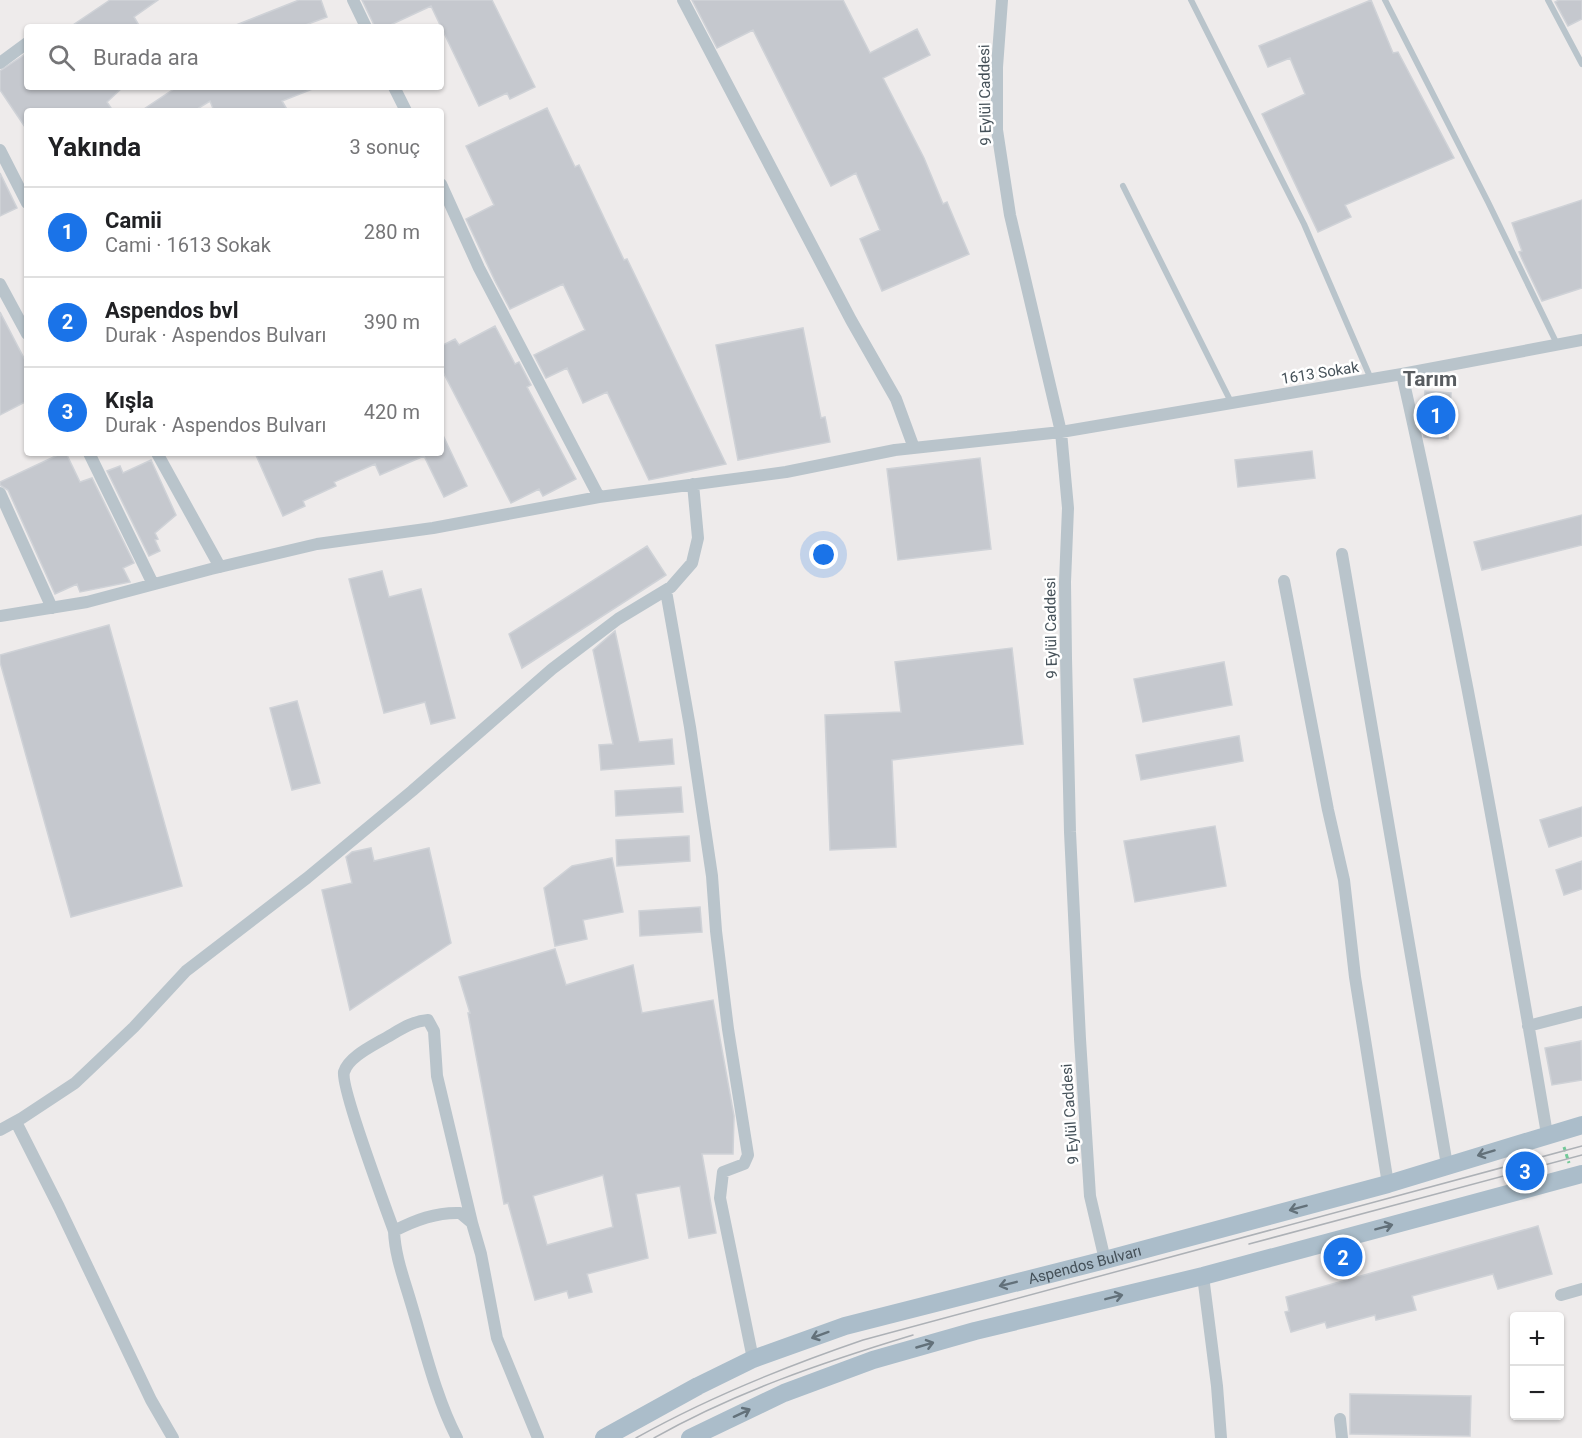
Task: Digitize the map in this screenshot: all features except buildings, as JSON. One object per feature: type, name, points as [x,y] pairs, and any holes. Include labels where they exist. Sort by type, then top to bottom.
[{"type":"main road","name":"Aspendos Bulvarı","points":[[604,1438],[698,1386],[753,1359],[845,1326],[1105,1260],[1388,1184],[1582,1125]]},
{"type":"main road","points":[[690,1438],[784,1393],[873,1360],[975,1331],[1203,1276],[1577,1175]]},
{"type":"street","points":[[353,0],[365,24]]},
{"type":"street","points":[[683,0],[851,320],[896,399],[914,448]]},
{"type":"street","name":"9 Eylül Caddesi","points":[[1002,0],[997,67],[997,130],[1010,215],[1062,432],[1068,508],[1065,582],[1070,832],[1080,1039],[1090,1196],[1105,1260]]},
{"type":"street","points":[[0,63],[24,45]]},
{"type":"street","points":[[396,90],[404,108]]},
{"type":"street","points":[[0,150],[24,197]]},
{"type":"street","points":[[444,191],[479,268],[599,497]]},
{"type":"street","points":[[0,284],[24,328]]},
{"type":"street","name":"1613 Sokak","points":[[0,616],[87,602],[317,544],[433,528],[599,497],[786,472],[895,450],[1062,432],[1402,374],[1582,340]]},
{"type":"street","points":[[1402,374],[1434,516],[1498,846],[1528,1026],[1553,1133]]},
{"type":"street","points":[[90,456],[153,585]]},
{"type":"street","points":[[159,456],[220,567]]},
{"type":"street","points":[[0,1130],[75,1083],[134,1027],[186,970],[307,878],[412,791],[552,669],[618,619],[666,591],[693,563],[698,538],[693,484]]},
{"type":"street","points":[[0,493],[52,608]]},
{"type":"street","points":[[1342,554],[1448,1165]]},
{"type":"street","points":[[1284,581],[1328,810],[1344,880],[1355,977],[1388,1184]]},
{"type":"street","points":[[666,591],[709,853],[728,1029],[748,1155],[744,1164],[723,1172],[720,1198],[753,1359]]},
{"type":"street","points":[[1528,1026],[1582,1012]]},
{"type":"street","points":[[457,1438],[449,1422],[418,1326],[395,1246],[394,1231],[349,1099],[343,1074],[348,1063],[377,1042],[417,1020],[428,1020],[434,1031],[437,1076],[481,1254],[497,1338],[537,1438]]},
{"type":"street","points":[[16,1122],[151,1400],[173,1438]]},
{"type":"street","points":[[394,1231],[414,1221],[445,1212],[460,1212],[472,1223]]},
{"type":"street","points":[[1203,1276],[1221,1438]]},
{"type":"street","points":[[1561,1296],[1582,1288]]},
{"type":"street","points":[[1340,1419],[1342,1438]]},
{"type":"lane","points":[[1191,0],[1304,224],[1371,379]]},
{"type":"lane","points":[[1384,0],[1557,344]]},
{"type":"lane","points":[[1548,0],[1582,64]]},
{"type":"lane","points":[[1123,186],[1230,402]]},
{"type":"path","points":[[1553,1133],[1577,1175]]},
{"type":"tram line","points":[[636,1438],[691,1409],[747,1384],[863,1340],[1582,1146]]},
{"type":"tram line","points":[[1249,1244],[1582,1155]]},
{"type":"tram line","points":[[654,1438],[716,1406],[780,1379],[913,1335]]},
{"type":"place","name":"Camii","points":[[1436,415]]},
{"type":"place","name":"Kışla","points":[[1525,1171]]},
{"type":"place","name":"Aspendos bvl","points":[[1343,1257]]},
{"type":"district","name":"Tarım","points":[[1430,379]]}]
